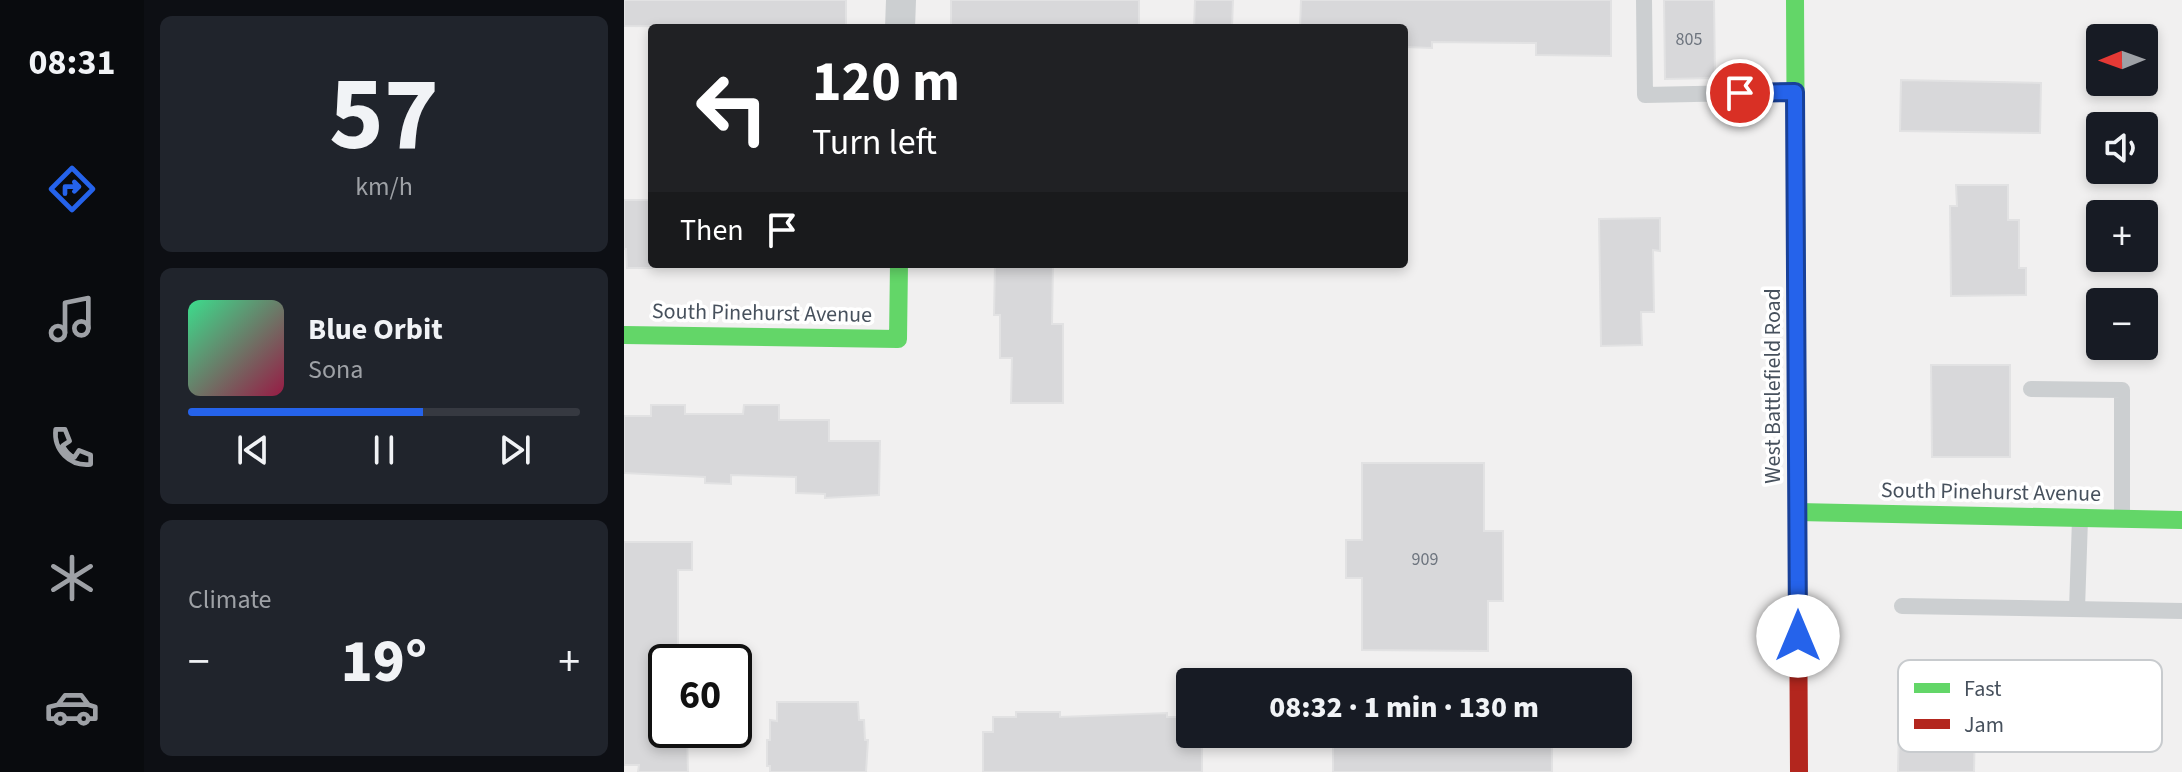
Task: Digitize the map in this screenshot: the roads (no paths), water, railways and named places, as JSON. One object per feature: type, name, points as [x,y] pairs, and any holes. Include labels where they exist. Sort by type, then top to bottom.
[{"type":"main road","name":"West Battlefield Road","points":[[1795,0],[1799,772]]},
{"type":"main road","name":"South Pinehurst Avenue","points":[[624,335],[898,339],[899,268]]},
{"type":"main road","name":"South Pinehurst Avenue","points":[[1798,512],[2182,520]]},
{"type":"street","points":[[900,24],[901,0]]},
{"type":"lane","points":[[1644,0],[1645,95],[1795,92]]},
{"type":"lane","points":[[2031,389],[2122,390],[2122,519]]},
{"type":"lane","points":[[2077,609],[2080,518]]},
{"type":"lane","points":[[1902,606],[2182,611]]}]
